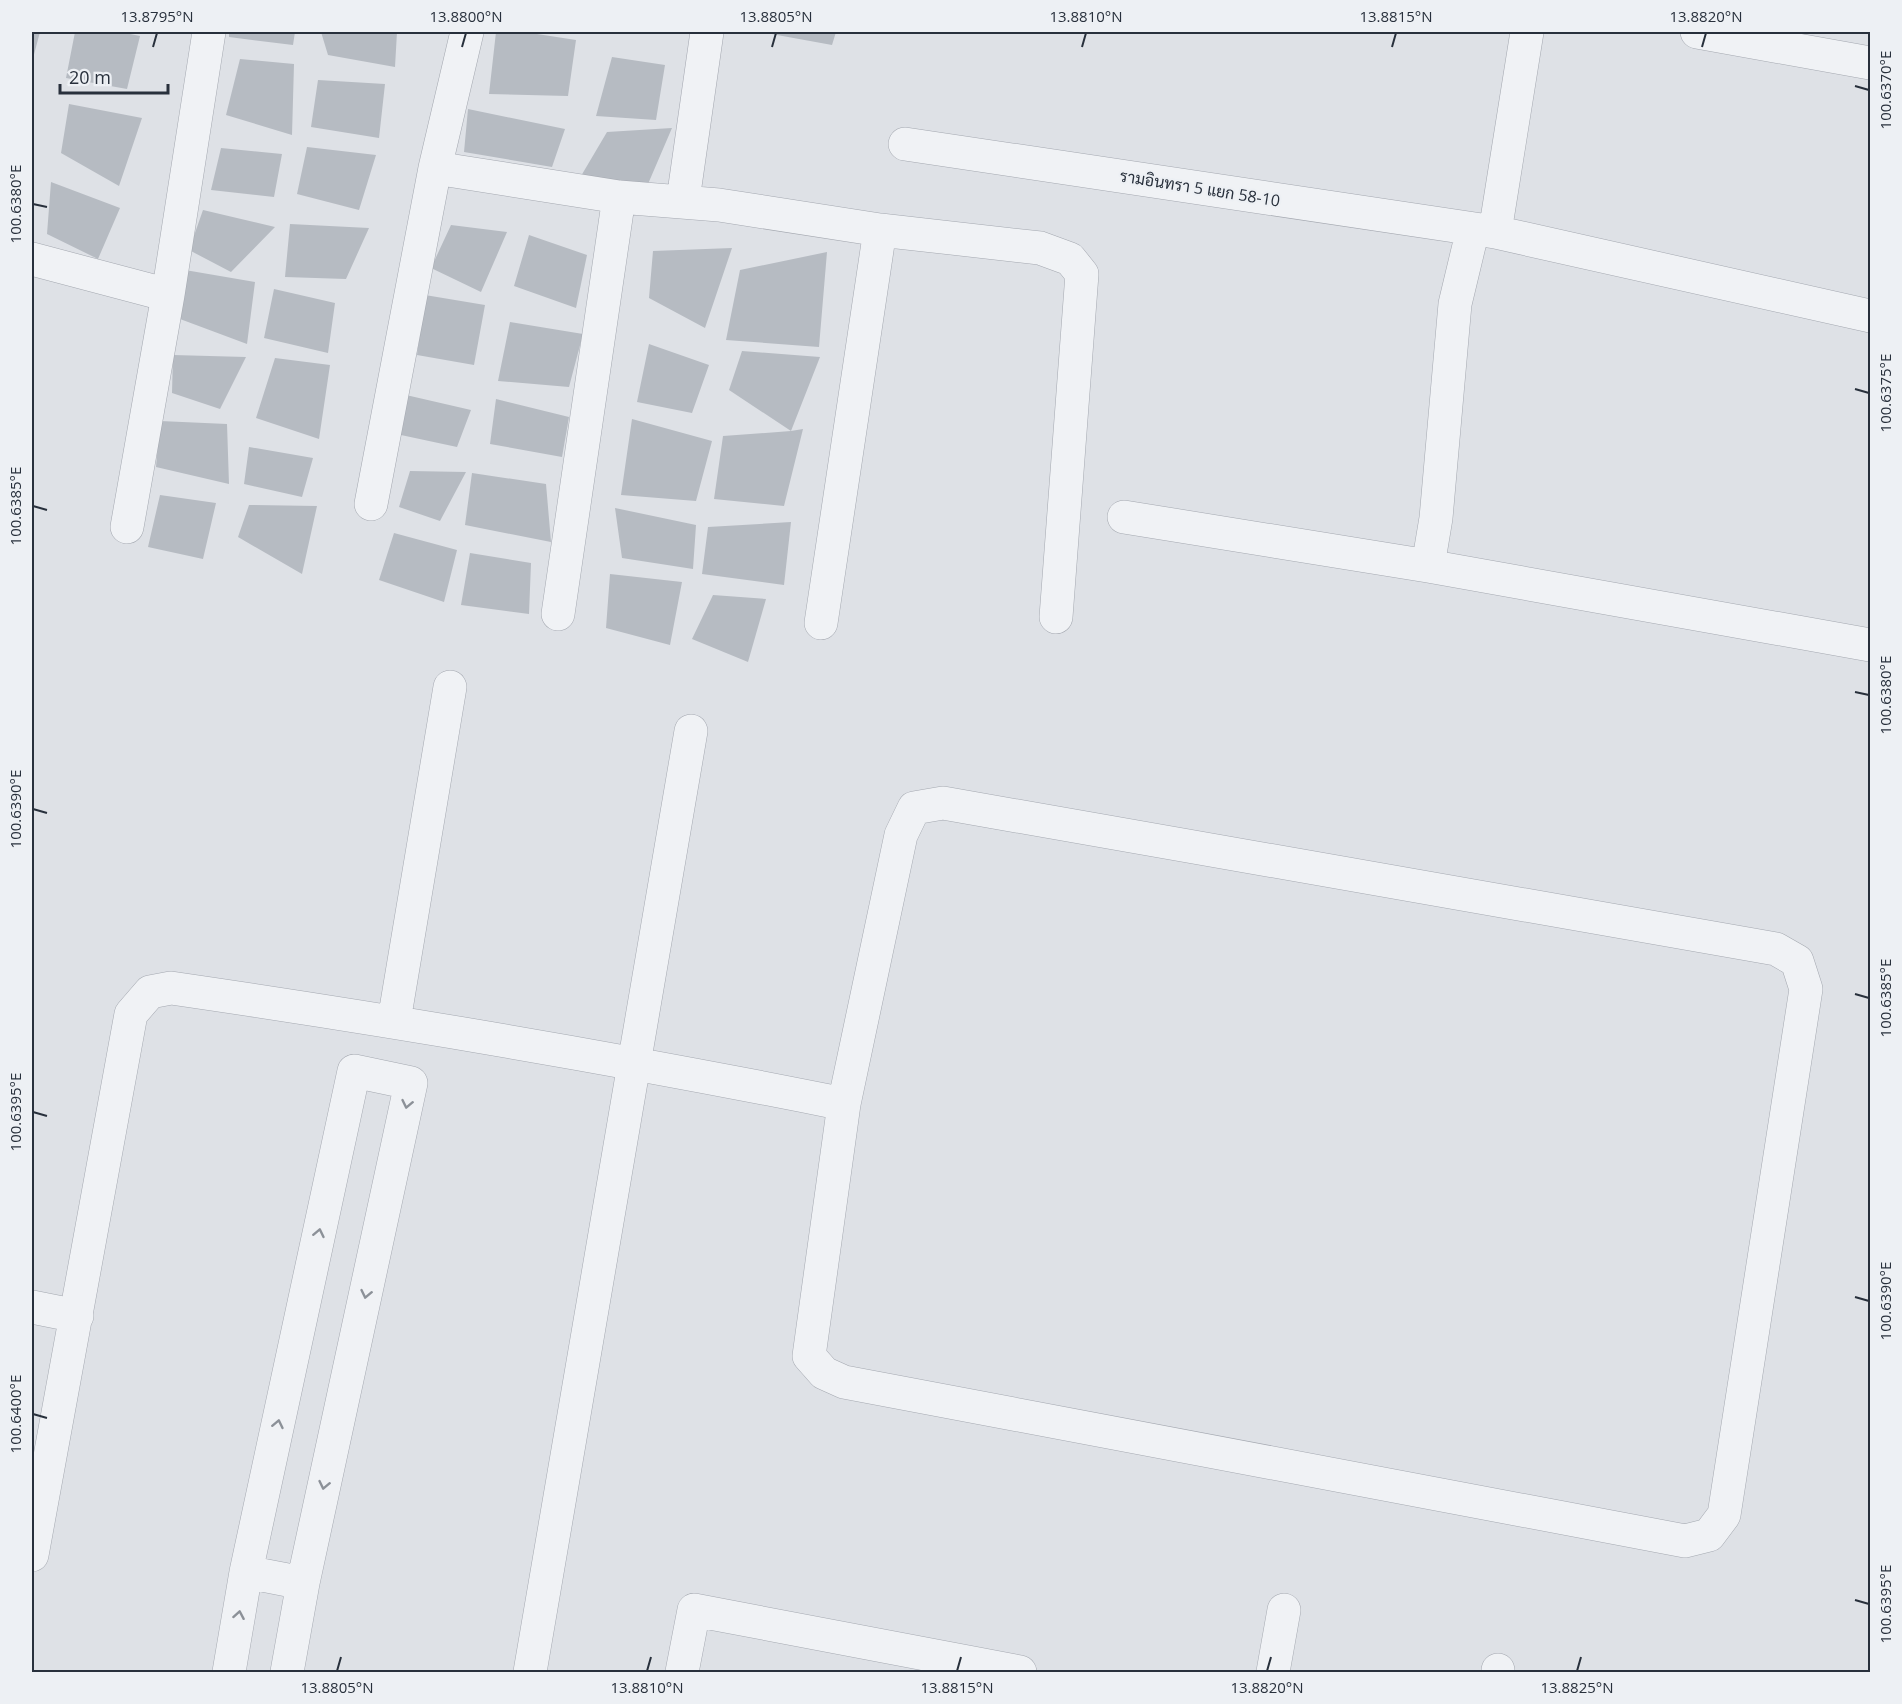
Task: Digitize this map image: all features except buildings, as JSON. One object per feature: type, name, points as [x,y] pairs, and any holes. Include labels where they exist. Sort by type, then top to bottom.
[{"type":"street","points":[[127,527],[168,295],[209,32]]},
{"type":"street","points":[[371,504],[435,168],[467,32]]},
{"type":"street","points":[[683,200],[707,32]]},
{"type":"street","points":[[1428,566],[1436,518],[1455,304],[1484,231],[1527,32]]},
{"type":"street","points":[[1697,32],[1870,63]]},
{"type":"street","name":"รามอินทรา 5 แยก 58-10","points":[[905,144],[1484,231],[1870,316]]},
{"type":"street","points":[[435,168],[620,197],[683,200],[880,230],[1040,248],[1070,259],[1082,274],[1056,617]]},
{"type":"street","points":[[558,614],[620,197]]},
{"type":"street","points":[[821,623],[880,230]]},
{"type":"street","points":[[32,259],[168,295]]},
{"type":"street","points":[[1124,517],[1428,566],[1870,645]]},
{"type":"street","points":[[394,1021],[450,687]]},
{"type":"street","points":[[530,1672],[691,731]]},
{"type":"street","points":[[944,803],[1776,949],[1797,961],[1806,989],[1724,1515],[1709,1535],[1685,1541],[844,1382],[824,1373],[809,1356],[844,1104],[901,835],[914,808],[944,803]]},
{"type":"street","points":[[32,1555],[131,1014],[150,992],[171,988],[394,1021],[636,1063],[844,1104]]},
{"type":"street","points":[[229,1672],[246,1572],[354,1071],[411,1083],[303,1583],[287,1672]]},
{"type":"street","points":[[32,1307],[77,1317]]},
{"type":"street","points":[[246,1572],[303,1583]]},
{"type":"street","points":[[682,1672],[694,1610],[1020,1672]]},
{"type":"street","points":[[1273,1672],[1284,1610]]}]
